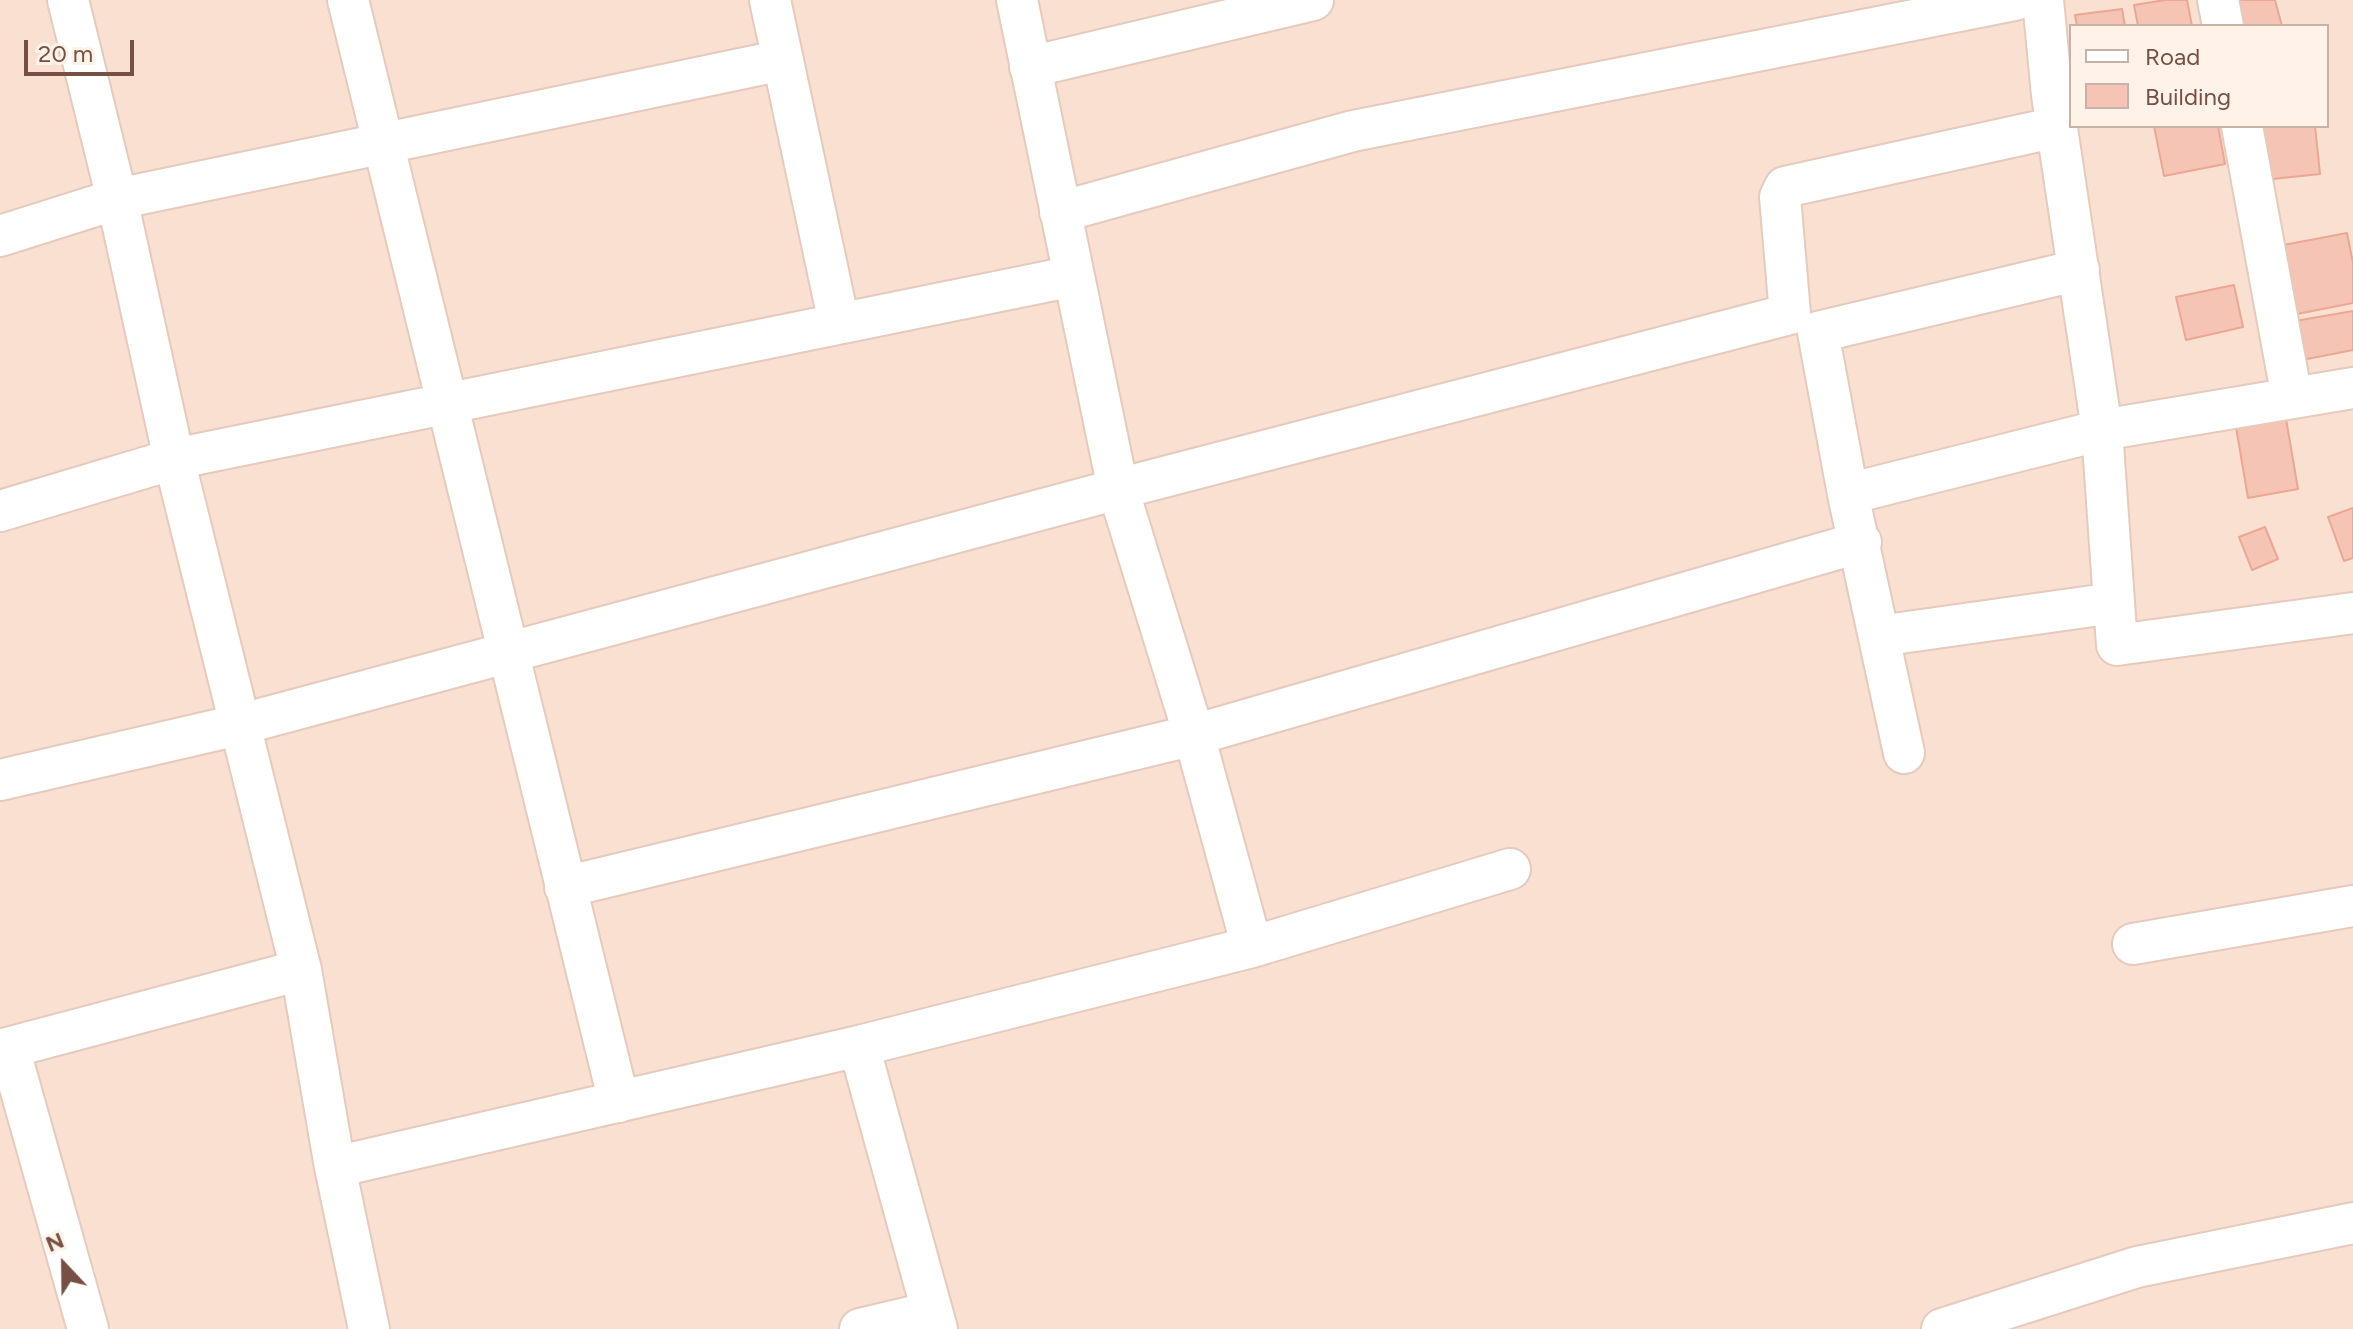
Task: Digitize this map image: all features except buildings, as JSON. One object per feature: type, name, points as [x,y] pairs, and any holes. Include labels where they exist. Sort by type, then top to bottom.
[{"type":"street","points":[[68,0],[117,199],[174,459],[301,970],[335,1167],[369,1329]]},
{"type":"street","points":[[348,0],[619,1102]]},
{"type":"street","points":[[770,0],[839,323]]},
{"type":"street","points":[[1017,0],[1118,489],[1194,735],[1252,947]]},
{"type":"street","points":[[1030,67],[1313,0]]},
{"type":"street","points":[[1060,212],[1353,131],[2015,0]]},
{"type":"street","points":[[2043,0],[2057,127],[2102,430],[2117,645],[2353,613]]},
{"type":"street","points":[[2218,0],[2223,24]]},
{"type":"street","points":[[0,236],[117,199],[783,60]]},
{"type":"street","points":[[0,780],[238,725],[1118,489],[1790,314],[1780,197],[1785,187],[2057,127]]},
{"type":"street","points":[[2242,128],[2292,398]]},
{"type":"street","points":[[1904,753],[1861,542],[1848,494],[1818,332],[2079,270]]},
{"type":"street","points":[[0,511],[174,459],[1074,276]]},
{"type":"street","points":[[1848,494],[2102,430],[2353,388]]},
{"type":"street","points":[[565,887],[1194,735],[1861,542]]},
{"type":"street","points":[[1879,636],[2114,603]]},
{"type":"street","points":[[335,1167],[859,1046],[1252,947],[1510,869]]},
{"type":"street","points":[[2133,944],[2353,906]]},
{"type":"street","points":[[88,1329],[4,1049],[301,970]]},
{"type":"street","points":[[859,1046],[935,1320],[860,1329]]},
{"type":"street","points":[[1942,1329],[2137,1267],[2353,1223]]},
{"type":"shaded area","points":[[0,0],[2353,0],[2353,1329],[0,1329]]}]
